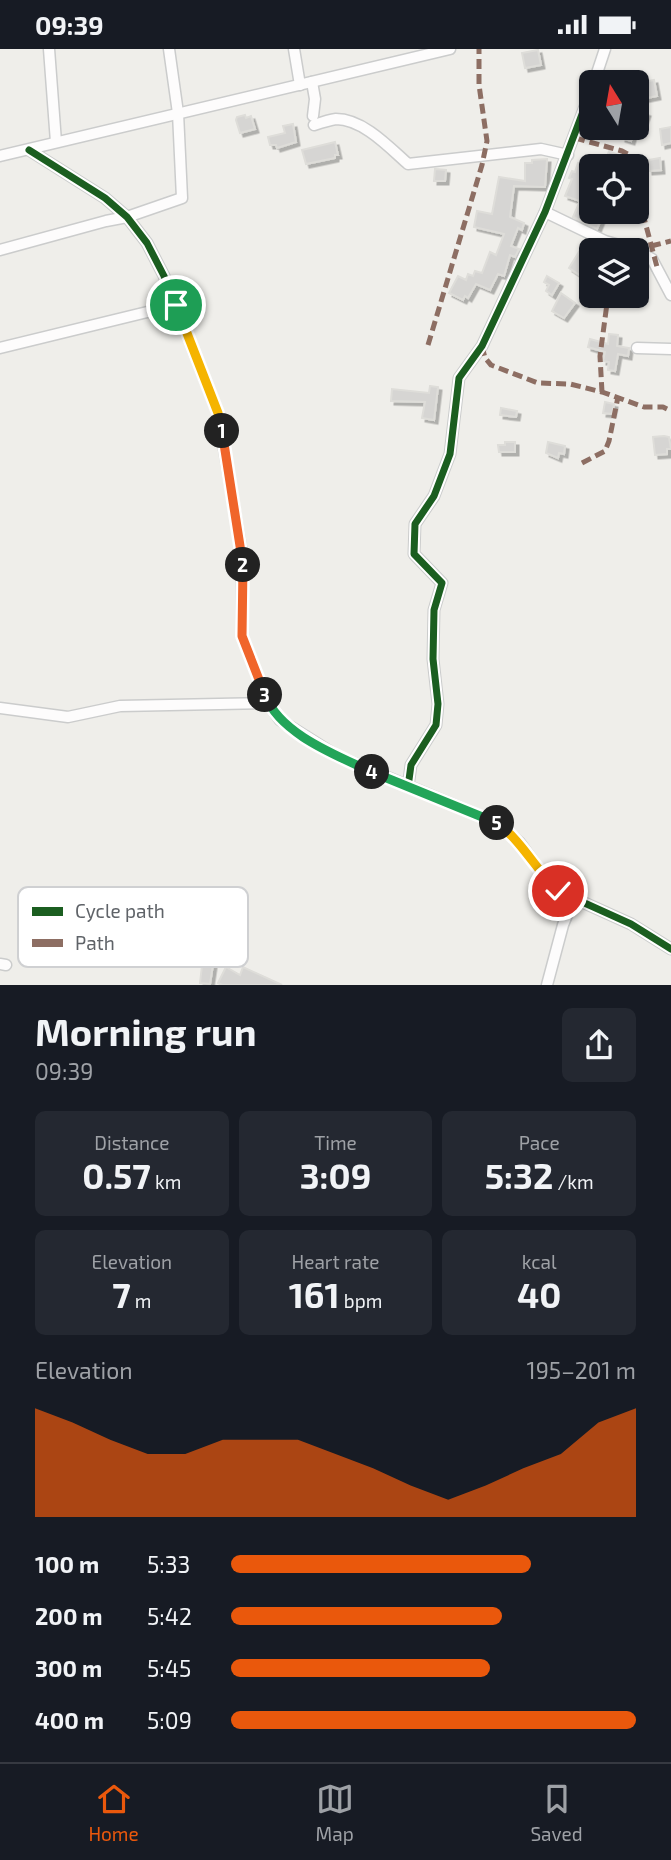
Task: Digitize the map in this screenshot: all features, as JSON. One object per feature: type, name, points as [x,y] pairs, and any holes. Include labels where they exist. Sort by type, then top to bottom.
[{"type":"street","points":[[50,49],[56,142]]},
{"type":"street","points":[[0,250],[106,221],[127,218],[182,198],[178,113],[169,49]]},
{"type":"street","points":[[294,49],[300,85]]},
{"type":"street","points":[[0,156],[450,49]]},
{"type":"street","points":[[598,70],[605,49]]},
{"type":"street","points":[[312,82],[315,99],[313,120],[337,119],[358,125],[408,164],[541,149],[568,155]]},
{"type":"street","points":[[408,787],[411,765],[436,725],[438,703],[433,659],[434,610],[443,583],[414,554],[415,524],[434,496],[450,454],[459,377],[482,346],[545,212],[579,124]]},
{"type":"street","points":[[29,150],[105,198],[127,218],[148,243],[176,305],[218,413],[242,554],[242,636],[268,703],[279,720],[337,756],[497,823],[520,843],[558,891],[573,900],[611,914],[671,949]]},
{"type":"street","points":[[545,212],[599,238]]},
{"type":"street","points":[[649,257],[671,295]]},
{"type":"street","points":[[0,348],[176,305]]},
{"type":"street","points":[[637,348],[671,349]]},
{"type":"street","points":[[0,708],[68,717],[120,706],[268,703]]},
{"type":"street","points":[[547,985],[563,925],[573,900]]},
{"type":"building","points":[[538,50],[541,65],[525,68],[522,53]]},
{"type":"building","points":[[654,80],[657,96],[649,98],[649,81]]},
{"type":"building","points":[[245,115],[246,118],[251,116],[255,129],[240,133],[236,120],[237,117]]},
{"type":"building","points":[[293,124],[296,142],[277,148],[276,145],[270,145],[268,137],[285,133],[283,126]]},
{"type":"building","points":[[671,127],[671,143],[662,145],[660,129]]},
{"type":"building","points":[[335,142],[338,155],[335,155],[335,158],[306,164],[302,150]]},
{"type":"building","points":[[660,158],[661,170],[649,171],[649,160]]},
{"type":"building","points":[[547,159],[545,187],[514,186],[510,217],[524,223],[522,230],[518,228],[511,246],[519,249],[515,257],[510,255],[504,276],[498,274],[490,290],[476,284],[468,298],[465,296],[463,300],[449,293],[458,276],[466,280],[468,274],[473,276],[475,271],[482,273],[490,252],[496,255],[504,234],[474,227],[477,211],[492,214],[499,177],[525,181],[525,163]]},
{"type":"building","points":[[579,163],[579,201],[565,196],[572,179],[569,178],[572,171],[575,172]]},
{"type":"building","points":[[435,169],[446,170],[445,181],[434,181]]},
{"type":"building","points":[[579,203],[579,220],[573,217]]},
{"type":"building","points":[[579,252],[579,275],[569,268]]},
{"type":"building","points":[[547,276],[559,283],[552,295],[546,291],[549,285],[544,282]]},
{"type":"building","points":[[561,293],[575,303],[564,318],[552,311]]},
{"type":"building","points":[[609,334],[618,335],[617,346],[629,348],[628,356],[618,354],[615,371],[608,370],[609,362],[603,361],[605,352],[588,347],[590,339],[608,344]]},
{"type":"building","points":[[430,386],[438,387],[434,420],[422,418],[425,402],[391,401],[392,389],[429,393]]},
{"type":"building","points":[[605,402],[614,404],[612,414],[603,413]]},
{"type":"building","points":[[501,408],[517,411],[516,417],[500,415]]},
{"type":"building","points":[[653,437],[669,437],[671,449],[667,449],[667,454],[655,455]]},
{"type":"building","points":[[505,442],[515,442],[515,452],[499,452],[498,445],[505,445]]},
{"type":"building","points":[[548,442],[565,446],[564,454],[559,453],[558,458],[546,453]]},
{"type":"building","points":[[202,967],[213,967],[210,984],[200,983]]},
{"type":"building","points":[[226,967],[240,975],[243,967],[282,985],[222,985],[218,983]]},
{"type":"marked path","points":[[428,345],[487,141],[479,85],[479,49]]},
{"type":"marked path","points":[[575,138],[622,151],[637,159],[644,218],[657,267]]},
{"type":"marked path","points":[[651,246],[671,241]]},
{"type":"marked path","points":[[602,392],[600,356],[606,308]]},
{"type":"marked path","points":[[482,346],[485,358],[491,365],[538,383],[570,384],[644,407],[663,407],[671,411]]},
{"type":"marked path","points":[[582,463],[605,451],[618,397]]},
{"type":"cycle path","points":[[408,787],[411,765],[436,725],[438,704],[433,659],[434,610],[442,583],[414,554],[415,524],[434,496],[450,454],[459,378],[482,346],[545,212],[579,122]]},
{"type":"cycle path","points":[[29,150],[105,198],[127,217],[147,243],[164,276],[218,413],[242,554],[242,636],[268,703],[280,720],[337,756],[497,823],[520,843],[558,891],[631,924],[671,949]]},
{"type":"route","points":[[176,305],[218,413],[242,554],[242,636],[268,703],[279,720],[337,756],[375,774],[497,823],[520,843],[529,858],[558,891]]}]
